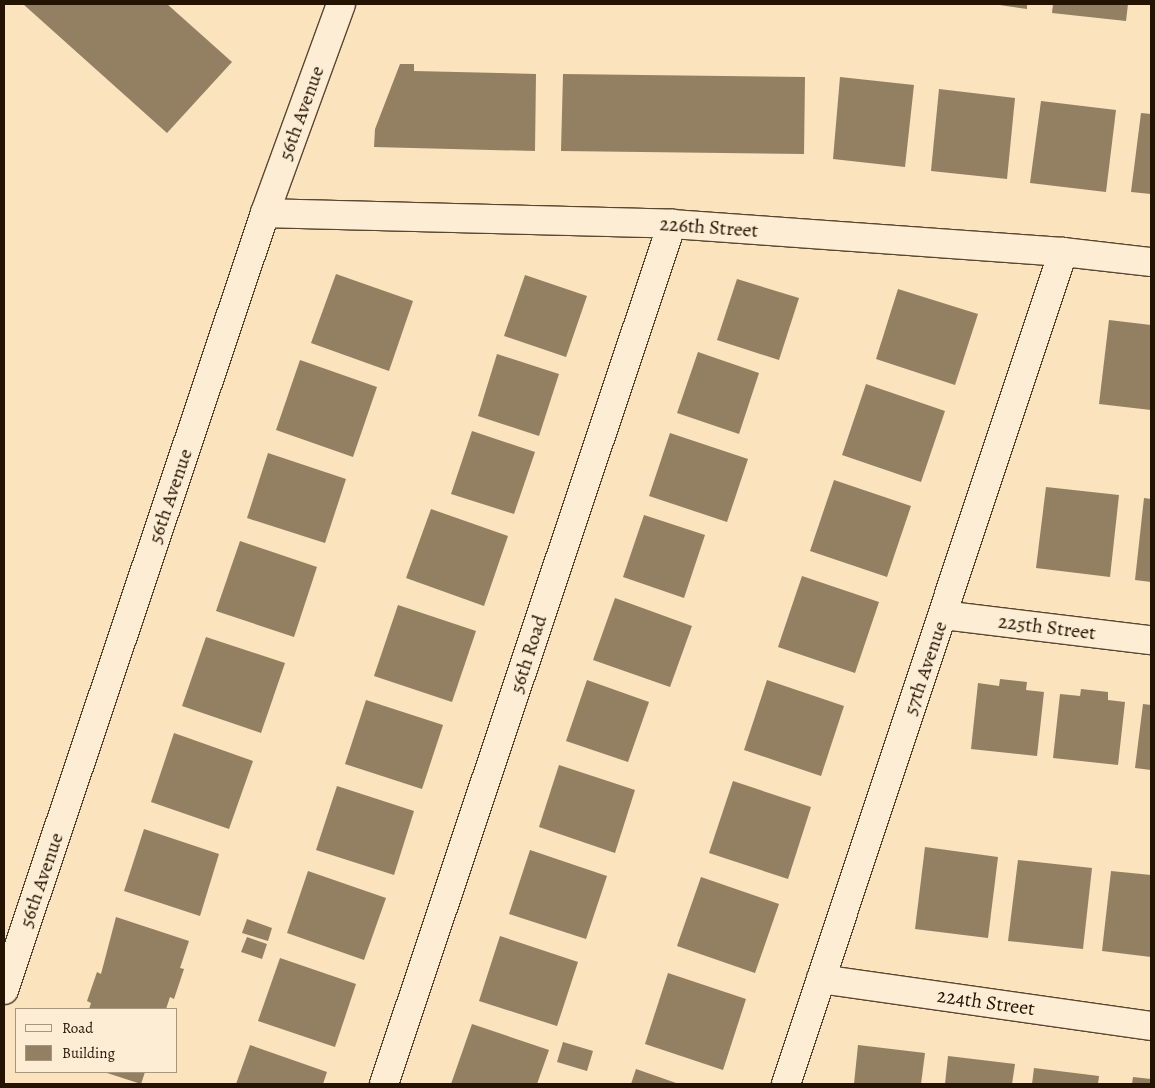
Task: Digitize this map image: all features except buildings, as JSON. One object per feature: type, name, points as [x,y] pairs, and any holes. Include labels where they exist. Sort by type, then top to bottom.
[{"type":"street","name":"56th Avenue","points":[[4,990],[265,213],[341,4]]},
{"type":"street","name":"226th Street","points":[[265,213],[672,224],[1063,252],[1151,262]]},
{"type":"street","name":"56th Road","points":[[384,1084],[672,224]]},
{"type":"street","name":"57th Avenue","points":[[786,1084],[1063,252]]},
{"type":"street","name":"225th Street","points":[[943,615],[1151,640]]},
{"type":"street","name":"224th Street","points":[[821,979],[1151,1026]]}]
